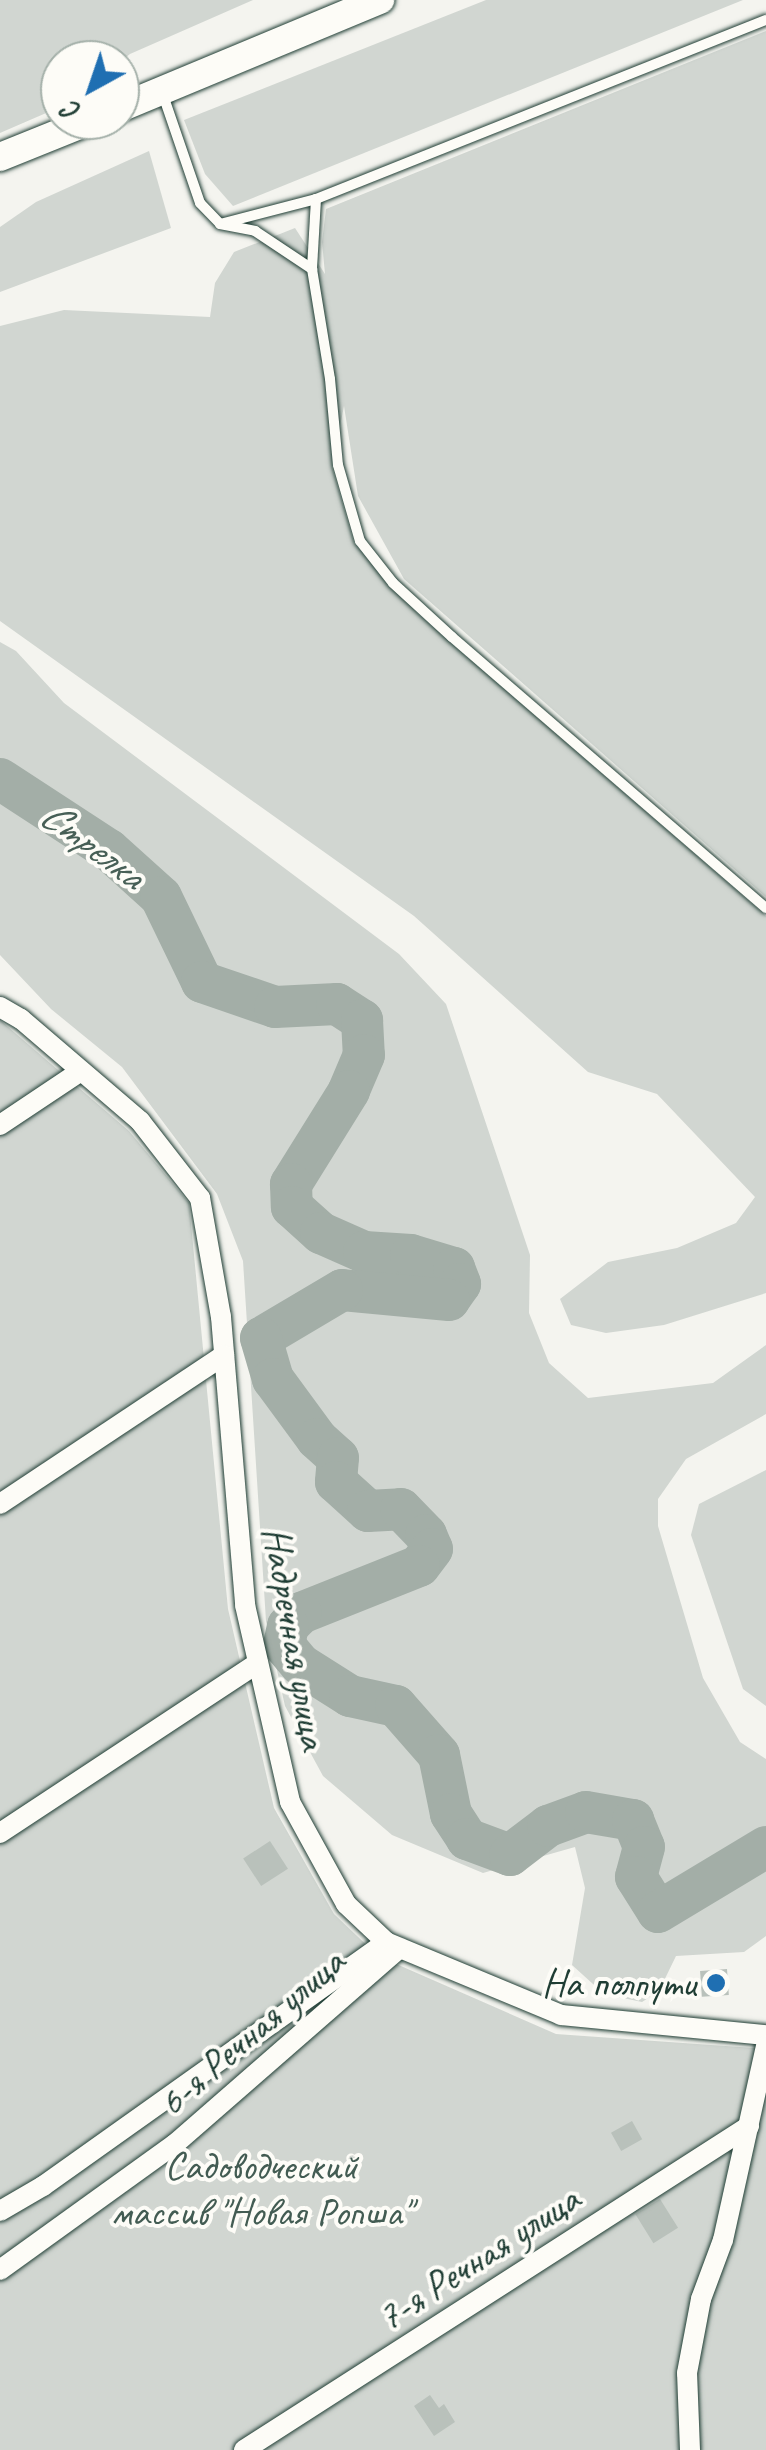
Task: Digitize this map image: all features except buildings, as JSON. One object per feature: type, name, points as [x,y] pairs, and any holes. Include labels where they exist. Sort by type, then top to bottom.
[{"type":"main road","points":[[140,100],[380,0]]},
{"type":"main road","points":[[0,157],[42,140]]},
{"type":"street","name":"Надречная улица","points":[[0,1008],[21,1019],[140,1122],[200,1198],[224,1355],[244,1605],[290,1802],[346,1904],[393,1946],[561,2015],[766,2036]]},
{"type":"street","points":[[0,1125],[81,1071]]},
{"type":"street","points":[[0,1504],[224,1355]]},
{"type":"street","points":[[0,1833],[258,1663]]},
{"type":"street","name":"6-я Речная улица","points":[[0,2211],[43,2186],[393,1946]]},
{"type":"street","name":"6-я Речная улица","points":[[0,2270],[175,2144],[393,1946]]},
{"type":"street","points":[[690,2450],[687,2373],[701,2299],[724,2240],[766,2046]]},
{"type":"street","name":"7-я Речная улица","points":[[244,2450],[749,2126]]},
{"type":"lane","points":[[220,224],[316,199],[766,20]]},
{"type":"lane","points":[[162,91],[200,203],[220,224],[255,232],[312,269]]},
{"type":"lane","points":[[316,199],[312,269],[330,379],[338,465],[360,541],[393,583],[452,637],[766,908]]},
{"type":"green space","points":[[0,0],[253,0],[140,50],[140,40],[40,40],[40,116],[0,133]]},
{"type":"green space","points":[[486,0],[743,0],[233,206],[205,174],[184,120]]},
{"type":"green space","points":[[766,31],[766,897],[404,579],[358,496],[344,406],[332,467],[354,543],[417,613],[766,916],[766,1293],[664,1325],[606,1333],[571,1325],[560,1299],[608,1262],[677,1248],[736,1223],[755,1197],[657,1094],[588,1072],[414,916],[0,621],[0,326],[64,310],[210,317],[215,283],[234,252],[295,228],[325,274],[322,242],[326,209]]},
{"type":"green space","points":[[149,151],[171,228],[0,292],[0,227],[36,202]]},
{"type":"green space","points":[[0,642],[16,651],[64,703],[399,954],[446,1004],[530,1255],[529,1313],[549,1363],[588,1398],[713,1383],[766,1345],[766,1414],[686,1459],[658,1499],[658,1526],[703,1678],[740,1742],[766,1759],[766,1936],[744,1952],[676,1956],[659,1991],[642,2002],[604,1994],[572,1965],[585,1888],[575,1847],[483,1873],[392,1835],[323,1776],[285,1706],[266,1621],[243,1261],[217,1194],[122,1067],[51,1009],[0,955]]},
{"type":"green space","name":"Садоводческий массив \"Новая Ропша\"","points":[[0,1020],[129,1131],[189,1203],[228,1609],[274,1808],[334,1914],[378,1956],[556,2034],[766,2049],[766,2450],[0,2450]]},
{"type":"green space","points":[[766,1470],[766,1706],[743,1689],[691,1535],[699,1504]]},
{"type":"waterway","name":"Стрелка","points":[[0,779],[109,850],[161,897],[202,982],[275,1007],[337,1004],[362,1020],[364,1055],[349,1091],[291,1184],[292,1207],[321,1233],[364,1252],[411,1255],[454,1268],[460,1284],[449,1300],[342,1290],[261,1338],[273,1379],[317,1439],[338,1458],[336,1482],[368,1511],[401,1509],[426,1535],[432,1549],[419,1566],[301,1613],[288,1626],[284,1645],[301,1665],[350,1696],[396,1706],[439,1755],[451,1814],[467,1839],[510,1855],[548,1826],[586,1812],[633,1820],[644,1847],[636,1877],[658,1912],[766,1847]]},
{"type":"place","name":"На полпути","points":[[716,1983]]}]
